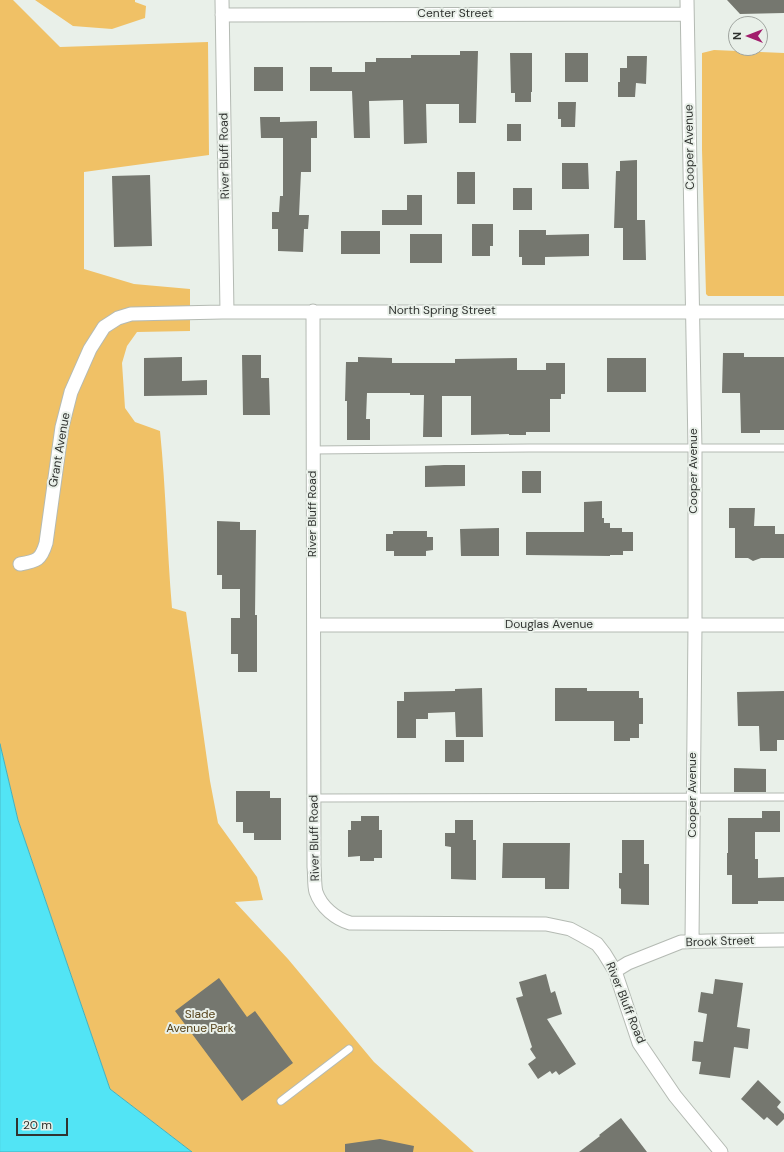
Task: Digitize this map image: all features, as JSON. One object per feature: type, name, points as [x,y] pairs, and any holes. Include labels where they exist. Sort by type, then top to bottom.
[{"type":"street","name":"River Bluff Road","points":[[222,0],[227,312]]},
{"type":"street","name":"Cooper Avenue","points":[[687,0],[694,449],[695,625],[692,797],[692,941]]},
{"type":"street","name":"Center Street","points":[[222,15],[687,14]]},
{"type":"street","name":"River Bluff Road","points":[[313,311],[314,867],[316,892],[320,901],[338,918],[350,923],[546,924],[570,930],[597,944],[615,971],[639,1043],[675,1096],[721,1152]]},
{"type":"street","name":"North Spring Street","points":[[104,327],[118,318],[131,314],[313,311],[784,312]]},
{"type":"street","name":"Grant Avenue","points":[[20,564],[35,561],[42,554],[46,542],[62,427],[70,399],[90,348],[104,327]]},
{"type":"street","name":"Douglas Avenue","points":[[314,625],[784,625]]},
{"type":"street","name":"Brook Street","points":[[615,971],[628,963],[681,942],[784,940]]},
{"type":"lane","points":[[313,450],[784,448]]},
{"type":"lane","points":[[315,798],[784,797]]},
{"type":"lane","points":[[281,1101],[349,1049]]},
{"type":"green space","name":"Slade Avenue Park","points":[[0,0],[13,0],[60,47],[208,42],[209,155],[84,172],[84,269],[134,284],[190,289],[190,331],[137,332],[127,346],[122,363],[125,408],[135,422],[160,431],[172,608],[186,612],[210,781],[218,823],[257,877],[263,900],[235,902],[288,959],[374,1062],[474,1152],[192,1152],[110,1089],[18,820],[0,744]]},
{"type":"green space","points":[[35,0],[135,0],[135,2],[146,6],[145,18],[112,29],[73,26]]},
{"type":"green space","points":[[714,50],[728,51],[728,56],[768,56],[768,52],[784,53],[784,296],[708,296],[706,294],[702,150],[702,53]]},
{"type":"water","points":[[0,744],[18,820],[110,1089],[192,1152],[0,1152]]},
{"type":"building","points":[[727,0],[784,0],[784,13],[740,14]]},
{"type":"building","points":[[460,51],[478,51],[476,123],[459,123],[459,104],[426,104],[427,143],[404,144],[403,100],[369,101],[370,138],[354,138],[352,91],[310,91],[310,67],[332,67],[332,72],[365,72],[365,62],[376,62],[376,58],[411,58],[411,55],[460,55]]},
{"type":"building","points":[[510,53],[532,53],[531,102],[515,102],[515,93],[511,93]]},
{"type":"building","points":[[565,53],[588,53],[588,82],[565,82]]},
{"type":"building","points":[[627,56],[647,56],[646,84],[636,83],[635,97],[618,97],[620,68],[627,68]]},
{"type":"building","points":[[254,67],[283,67],[283,91],[254,91]]},
{"type":"building","points":[[558,102],[576,102],[575,127],[561,127],[561,119],[558,119]]},
{"type":"building","points":[[260,117],[280,117],[280,122],[317,121],[317,138],[311,138],[311,172],[301,172],[299,215],[309,215],[308,229],[304,229],[303,252],[278,251],[278,229],[272,229],[272,212],[279,212],[280,196],[283,196],[283,138],[261,138]]},
{"type":"building","points":[[507,124],[521,124],[521,141],[507,141]]},
{"type":"building","points":[[637,160],[637,220],[645,220],[646,260],[623,260],[623,228],[614,228],[616,171],[620,171],[620,161]]},
{"type":"building","points":[[562,163],[588,163],[589,189],[562,189]]},
{"type":"building","points":[[457,172],[475,172],[475,204],[457,204]]},
{"type":"building","points":[[150,175],[152,246],[114,247],[112,176]]},
{"type":"building","points":[[513,188],[532,188],[532,210],[513,210]]},
{"type":"building","points":[[407,195],[422,195],[422,225],[382,225],[382,210],[407,210]]},
{"type":"building","points":[[472,224],[493,224],[493,246],[490,246],[490,256],[472,256]]},
{"type":"building","points":[[519,230],[546,230],[546,235],[589,234],[589,256],[545,257],[545,265],[522,265],[522,257],[519,257]]},
{"type":"building","points":[[341,231],[380,231],[380,254],[341,254]]},
{"type":"building","points":[[410,234],[442,234],[442,263],[410,263]]},
{"type":"building","points":[[723,353],[744,353],[744,357],[784,357],[784,430],[760,430],[760,433],[741,433],[740,393],[722,393]]},
{"type":"building","points":[[242,355],[261,355],[261,378],[269,378],[270,415],[243,415]]},
{"type":"building","points":[[182,357],[182,381],[207,380],[207,395],[144,396],[144,358]]},
{"type":"building","points":[[358,357],[392,358],[392,363],[455,363],[455,359],[517,358],[517,370],[546,370],[546,363],[565,363],[565,394],[561,394],[561,399],[550,399],[550,432],[526,432],[526,435],[471,435],[471,396],[442,396],[442,437],[423,437],[424,395],[410,395],[410,393],[367,393],[366,419],[370,419],[370,440],[347,440],[347,401],[345,401],[346,362],[358,362]]},
{"type":"building","points":[[607,358],[646,358],[646,392],[607,392]]},
{"type":"building","points":[[465,465],[465,486],[425,487],[425,466]]},
{"type":"building","points":[[522,471],[541,471],[541,493],[522,493]]},
{"type":"building","points":[[602,501],[602,518],[604,518],[604,523],[610,523],[610,528],[622,528],[622,532],[633,532],[633,551],[623,551],[623,555],[610,556],[526,555],[526,532],[584,532],[584,502]]},
{"type":"building","points":[[729,508],[755,508],[754,526],[775,526],[775,534],[784,534],[784,558],[761,558],[753,561],[748,558],[735,558],[735,528],[729,528]]},
{"type":"building","points":[[217,521],[240,522],[240,530],[256,530],[255,615],[257,615],[257,672],[238,672],[238,654],[231,654],[231,618],[240,618],[240,589],[222,589],[222,575],[217,575]]},
{"type":"building","points":[[499,528],[499,556],[461,556],[460,529]]},
{"type":"building","points":[[393,531],[427,531],[427,537],[433,537],[433,550],[426,551],[426,556],[394,556],[394,551],[386,551],[386,534],[393,534]]},
{"type":"building","points":[[482,688],[483,737],[456,737],[455,712],[428,713],[428,719],[416,719],[416,738],[397,738],[397,701],[404,701],[404,692],[455,691],[455,689]]},
{"type":"building","points":[[555,688],[587,688],[587,691],[639,691],[639,698],[643,698],[643,724],[639,724],[639,738],[630,738],[630,741],[614,741],[614,721],[555,721]]},
{"type":"building","points":[[784,691],[784,740],[777,740],[777,751],[760,751],[759,726],[738,726],[737,692]]},
{"type":"building","points":[[445,740],[464,740],[464,762],[445,762]]},
{"type":"building","points":[[734,768],[766,769],[766,792],[734,792]]},
{"type":"building","points":[[236,791],[270,791],[270,798],[281,798],[281,840],[254,840],[254,833],[243,833],[243,822],[236,822]]},
{"type":"building","points":[[762,811],[780,811],[780,832],[755,832],[755,859],[758,859],[758,878],[784,877],[784,901],[758,901],[758,904],[732,904],[732,875],[727,875],[728,818],[762,818]]},
{"type":"building","points":[[361,816],[379,816],[379,830],[382,830],[382,858],[374,858],[374,861],[360,861],[360,856],[348,857],[348,830],[351,830],[351,821],[361,821]]},
{"type":"building","points":[[455,820],[473,820],[473,840],[476,840],[476,880],[451,879],[451,847],[445,846],[445,833],[455,833]]},
{"type":"building","points":[[622,840],[644,840],[644,864],[649,864],[649,905],[621,904],[619,873],[622,873]]},
{"type":"building","points":[[503,843],[570,843],[569,889],[545,889],[545,878],[502,878]]},
{"type":"building","points":[[546,974],[551,993],[555,991],[562,1014],[547,1019],[576,1064],[559,1075],[556,1071],[552,1074],[550,1071],[538,1079],[528,1064],[536,1058],[530,1049],[532,1047],[516,998],[523,996],[519,982]]},
{"type":"building","points":[[219,978],[247,1017],[255,1011],[293,1063],[242,1101],[175,1011]]},
{"type":"building","points":[[715,979],[743,983],[737,1027],[750,1029],[748,1049],[734,1047],[730,1078],[699,1074],[701,1062],[692,1061],[694,1041],[703,1042],[707,1014],[698,1012],[701,992],[713,994]]},
{"type":"building","points":[[758,1080],[781,1102],[777,1107],[784,1114],[784,1119],[777,1126],[767,1117],[764,1120],[741,1099]]},
{"type":"building","points":[[621,1118],[647,1152],[579,1152],[600,1136],[599,1135]]},
{"type":"building","points":[[380,1139],[414,1146],[413,1152],[345,1152],[345,1144]]}]
